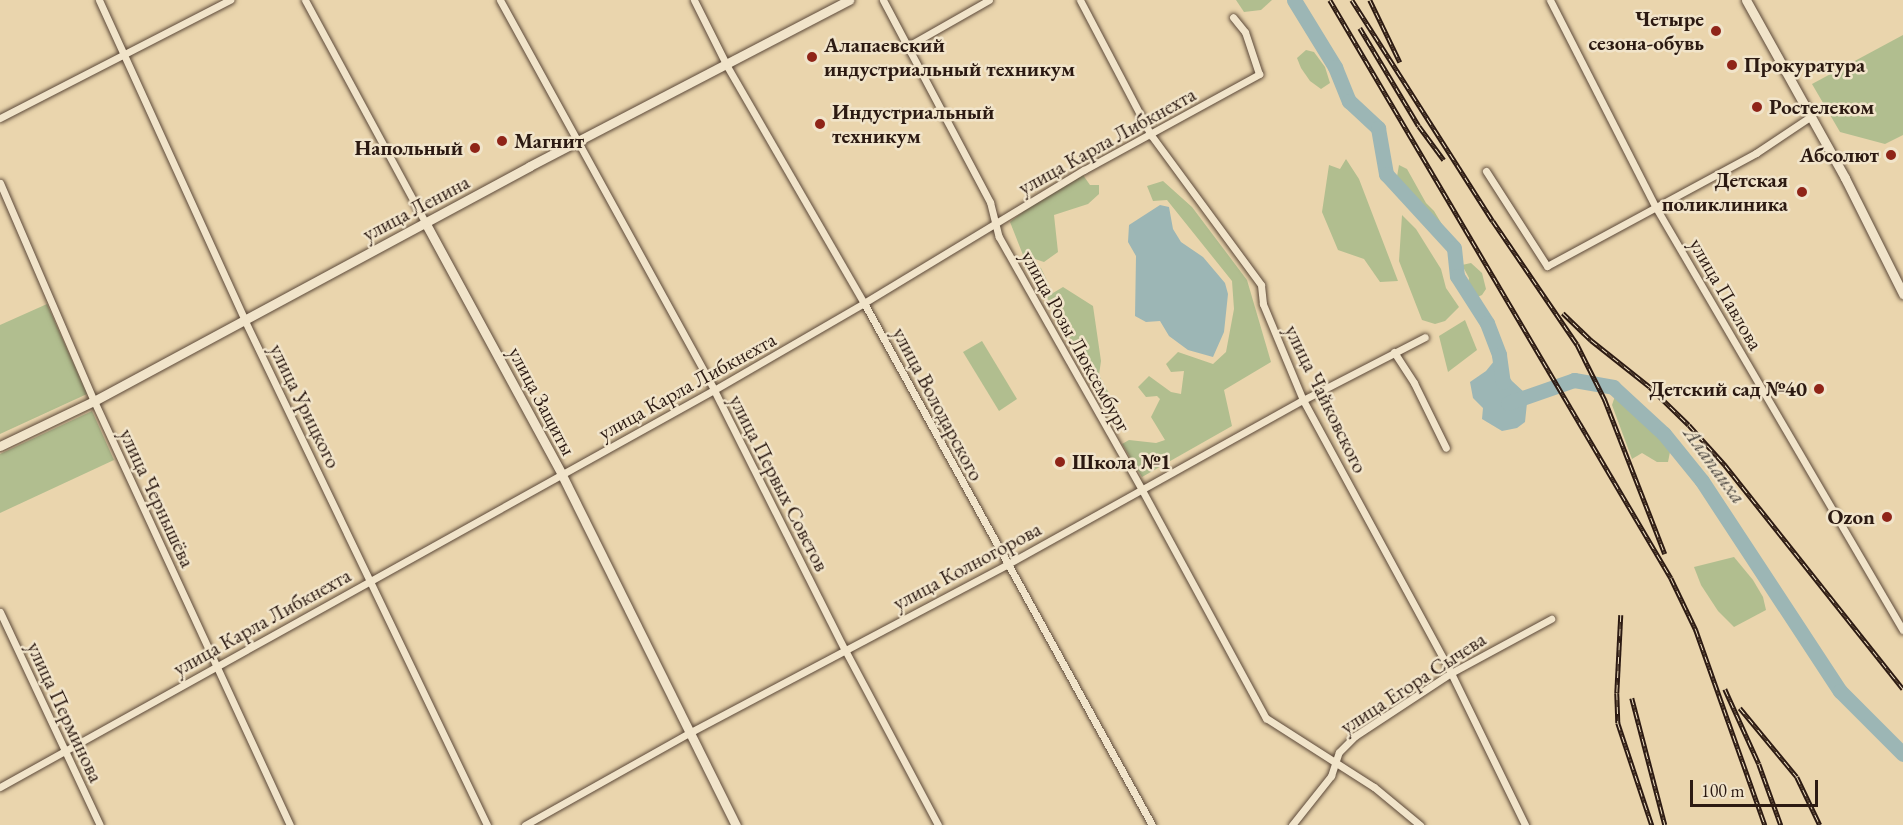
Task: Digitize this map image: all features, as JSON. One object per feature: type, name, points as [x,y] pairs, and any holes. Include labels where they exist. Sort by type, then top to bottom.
[{"type":"street","name":"улица Урицкого","points":[[99,0],[245,321],[371,579],[487,825]]},
{"type":"street","points":[[0,118],[230,0]]},
{"type":"street","name":"улица Защиты","points":[[305,0],[562,475],[736,825]]},
{"type":"street","name":"улица Первых Советов","points":[[500,0],[714,390],[845,650],[938,825]]},
{"type":"street","name":"улица Володарского","points":[[694,0],[728,66],[864,303],[1006,565],[1152,825]]},
{"type":"street","name":"улица Ленина","points":[[0,446],[94,401],[849,0]]},
{"type":"street","name":"улица Розы Люксембург","points":[[883,0],[990,202],[999,237],[1142,490],[1266,718],[1374,787],[1420,825]]},
{"type":"street","points":[[908,46],[989,0]]},
{"type":"street","name":"улица Чайковского","points":[[1080,0],[1151,135],[1261,285],[1263,304],[1303,400],[1451,673],[1525,825]]},
{"type":"street","name":"улица Павлова","points":[[1550,0],[1655,206],[1903,630]]},
{"type":"street","points":[[1746,0],[1845,178],[1903,294]]},
{"type":"street","name":"улица Карла Либкнехта","points":[[0,787],[714,390],[864,303],[1084,170],[1259,74],[1245,32],[1233,17]]},
{"type":"street","points":[[1486,171],[1546,266],[1756,153],[1810,117]]},
{"type":"street","name":"улица Чернышёва","points":[[0,183],[94,401],[290,825]]},
{"type":"street","name":"улица Колногорова","points":[[525,825],[689,733],[1006,565],[1303,400],[1425,337]]},
{"type":"street","points":[[1394,352],[1414,383],[1446,448]]},
{"type":"street","name":"улица Перминова","points":[[0,612],[100,825]]},
{"type":"street","name":"улица Егора Сычева","points":[[1292,825],[1331,776],[1334,761],[1355,736],[1451,673],[1551,619]]},
{"type":"green space","points":[[1236,0],[1272,0],[1261,10],[1244,12]]},
{"type":"green space","points":[[1903,35],[1903,135],[1885,144],[1840,132],[1812,84]]},
{"type":"green space","points":[[1306,50],[1314,52],[1325,67],[1330,83],[1321,89],[1310,81],[1297,58]]},
{"type":"green space","points":[[1346,159],[1359,179],[1398,281],[1380,282],[1364,259],[1338,250],[1322,212],[1329,165],[1340,169]]},
{"type":"green space","points":[[1399,165],[1407,169],[1426,203],[1434,211],[1446,231],[1435,235],[1406,197],[1395,188]]},
{"type":"green space","points":[[1083,175],[1090,185],[1099,185],[1099,194],[1088,204],[1054,215],[1058,252],[1044,262],[1023,255],[1010,222],[1037,201]]},
{"type":"green space","points":[[1163,181],[1192,207],[1247,280],[1271,362],[1224,390],[1232,426],[1142,477],[1122,444],[1129,440],[1156,443],[1165,440],[1151,417],[1160,399],[1157,396],[1146,397],[1138,387],[1149,376],[1171,392],[1181,394],[1184,371],[1171,372],[1166,364],[1178,352],[1213,364],[1226,352],[1234,309],[1232,281],[1167,200],[1153,201],[1147,186]]},
{"type":"green space","points":[[1402,215],[1416,229],[1441,269],[1446,288],[1459,307],[1445,321],[1435,324],[1422,320],[1399,261]]},
{"type":"green space","points":[[1026,262],[1041,268],[1053,293],[1063,287],[1093,306],[1101,361],[1099,375],[1121,415],[1113,413]]},
{"type":"green space","points":[[1471,263],[1482,273],[1486,289],[1482,295],[1473,299],[1467,290],[1469,278],[1462,265]]},
{"type":"green space","points":[[47,304],[87,394],[0,434],[0,325]]},
{"type":"green space","points":[[1465,320],[1477,350],[1448,372],[1439,336]]},
{"type":"green space","points":[[982,341],[1017,399],[999,411],[963,352]]},
{"type":"green space","points":[[1615,396],[1646,422],[1670,452],[1668,462],[1657,462],[1642,453],[1632,459],[1612,405]]},
{"type":"green space","points":[[92,411],[114,460],[0,513],[0,454]]},
{"type":"green space","points":[[1734,557],[1753,580],[1763,597],[1766,610],[1734,627],[1718,611],[1701,585],[1694,567]]},
{"type":"water","points":[[1160,205],[1169,207],[1173,229],[1181,242],[1203,257],[1225,283],[1228,294],[1224,332],[1213,357],[1188,350],[1169,336],[1160,321],[1146,322],[1135,316],[1136,256],[1128,242],[1129,225]]},
{"type":"water","points":[[1499,355],[1499,363],[1512,381],[1525,393],[1527,403],[1525,422],[1517,428],[1502,431],[1482,419],[1483,408],[1473,398],[1470,382],[1486,371]]},
{"type":"waterway","name":"Алапаиха","points":[[1294,0],[1335,67],[1349,101],[1378,128],[1386,174],[1454,248],[1457,276],[1487,323],[1499,355],[1503,382]]},
{"type":"waterway","name":"Алапаиха","points":[[1508,403],[1574,380],[1613,387],[1664,434],[1702,481],[1840,691],[1903,754]]},
{"type":"railway","points":[[1330,0],[1671,578],[1696,630],[1765,825]]},
{"type":"railway","points":[[1352,0],[1493,221],[1577,344],[1605,400],[1665,554]]},
{"type":"railway","points":[[1370,0],[1400,62]]},
{"type":"railway","points":[[1360,28],[1419,126],[1444,160]]},
{"type":"railway","points":[[1563,313],[1591,340],[1650,387],[1689,425],[1725,465],[1903,689]]},
{"type":"railway","points":[[1621,615],[1617,693],[1618,723],[1652,825]]},
{"type":"railway","points":[[1725,689],[1759,764],[1781,825]]},
{"type":"railway","points":[[1632,698],[1665,825]]},
{"type":"railway","points":[[1740,708],[1797,777],[1820,825]]},
{"type":"place","name":"Четыре сезона-обувь","points":[[1716,31]]},
{"type":"place","name":"Алапаевский индустриальный техникум","points":[[812,57]]},
{"type":"place","name":"Прокуратура","points":[[1732,65]]},
{"type":"place","name":"Ростелеком","points":[[1757,107]]},
{"type":"place","name":"Индустриальный техникум","points":[[820,124]]},
{"type":"place","name":"Магнит","points":[[502,141]]},
{"type":"place","name":"Напольный","points":[[475,148]]},
{"type":"place","name":"Абсолют","points":[[1891,155]]},
{"type":"place","name":"Детская поликлиника","points":[[1802,192]]},
{"type":"place","name":"Детский сад №40","points":[[1819,389]]},
{"type":"place","name":"Школа №1","points":[[1060,462]]},
{"type":"place","name":"Ozon","points":[[1887,517]]}]
